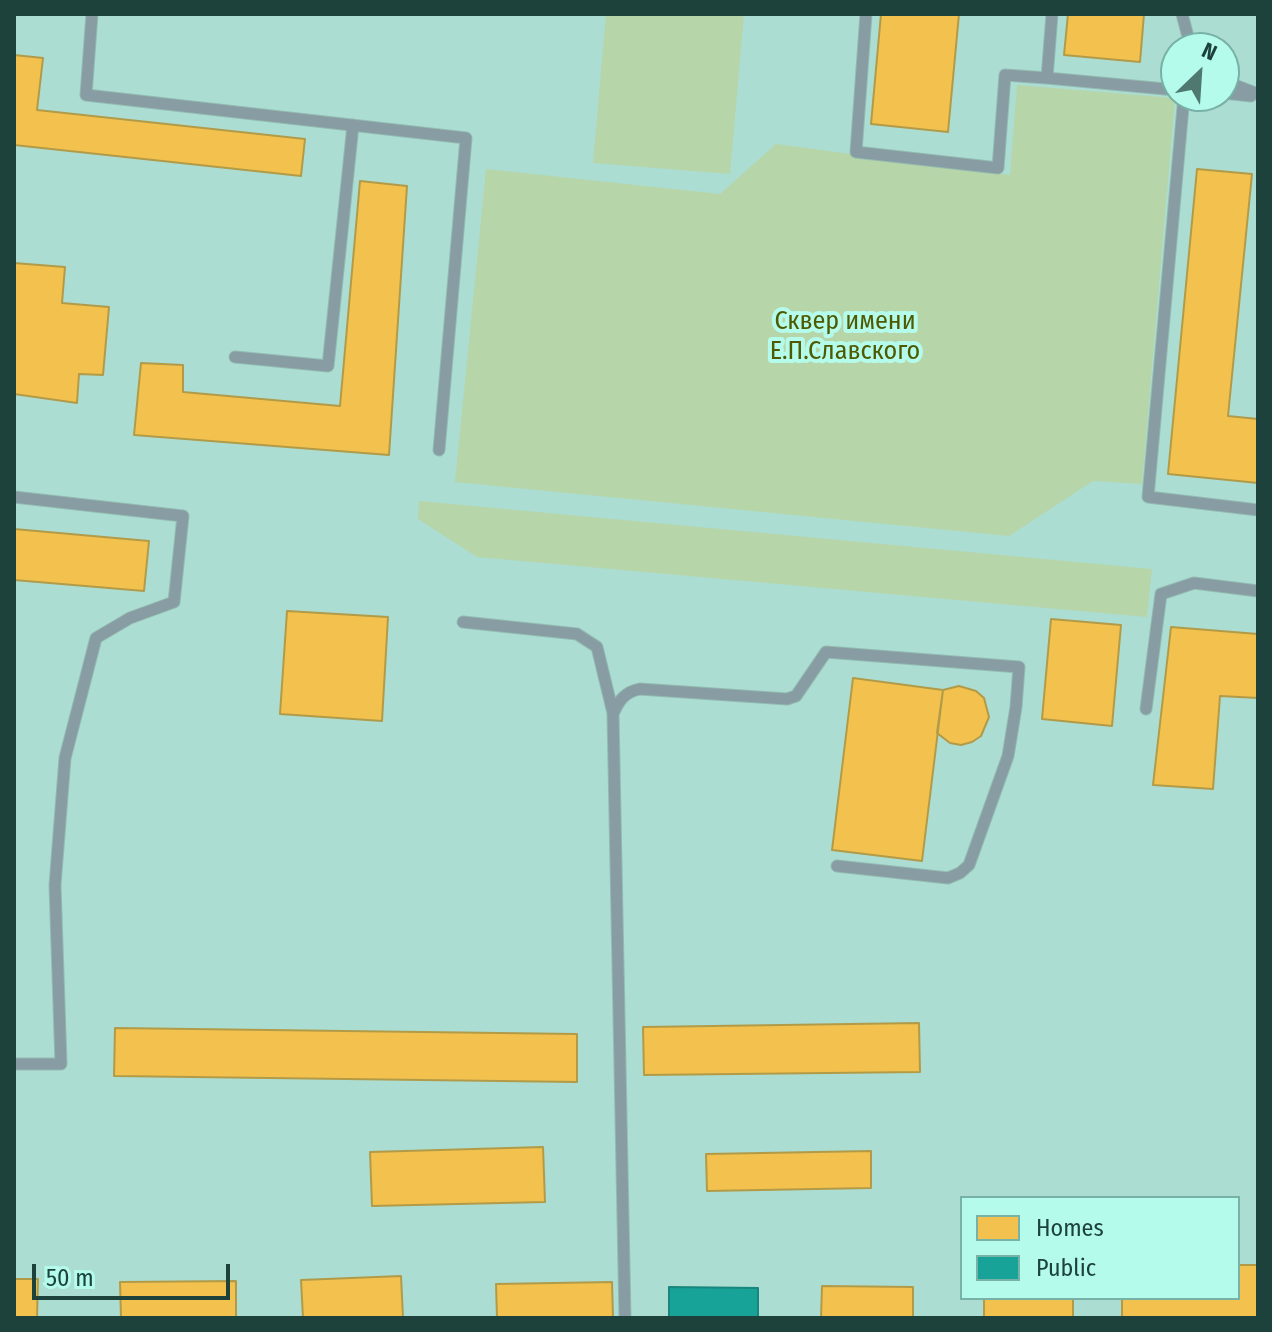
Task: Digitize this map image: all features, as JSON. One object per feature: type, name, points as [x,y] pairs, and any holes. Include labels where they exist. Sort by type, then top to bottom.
[{"type":"lane","points":[[92,14],[86,95],[466,138],[439,450]]},
{"type":"lane","points":[[866,14],[856,152],[998,168],[1005,75],[1160,89]]},
{"type":"lane","points":[[1047,78],[1052,14]]},
{"type":"lane","points":[[1183,112],[1148,497],[1258,510]]},
{"type":"lane","points":[[235,357],[328,366],[353,125]]},
{"type":"lane","points":[[14,497],[183,516],[174,602],[130,618],[96,638],[65,758],[55,885],[61,1064],[14,1064]]},
{"type":"lane","points":[[1146,709],[1161,594],[1194,583],[1258,591]]},
{"type":"lane","points":[[463,622],[577,634],[588,640],[597,647],[613,714],[625,1318]]},
{"type":"lane","points":[[613,714],[623,696],[640,689],[787,699],[796,696],[826,652],[1019,667],[1008,756],[969,865],[948,878],[837,866]]},
{"type":"green space","points":[[606,14],[744,14],[730,174],[593,163]]},
{"type":"green space","name":"Сквер имени Е.П.Славского","points":[[1017,85],[1160,97],[1160,112],[1174,112],[1142,484],[1093,481],[1009,536],[455,482],[486,169],[720,194],[776,144],[1010,175]]},
{"type":"green space","points":[[419,501],[1152,569],[1147,617],[477,557],[418,519]]},
{"type":"building: Homes","points":[[881,14],[959,14],[948,132],[871,124]]},
{"type":"building: Homes","points":[[1068,14],[1144,14],[1140,62],[1064,55]]},
{"type":"building: Homes","points":[[14,55],[43,58],[37,110],[305,139],[301,176],[14,145]]},
{"type":"building: Homes","points":[[1197,169],[1252,174],[1228,416],[1258,419],[1258,483],[1168,474]]},
{"type":"building: Homes","points":[[360,181],[407,186],[389,455],[134,435],[141,363],[183,365],[183,392],[340,406]]},
{"type":"building: Homes","points":[[14,263],[65,267],[62,303],[109,307],[103,375],[79,374],[77,403],[14,394]]},
{"type":"building: Homes","points":[[14,529],[149,541],[144,591],[14,580]]},
{"type":"building: Homes","points":[[287,611],[388,617],[382,721],[280,714]]},
{"type":"building: Homes","points":[[1051,619],[1121,625],[1112,726],[1042,719]]},
{"type":"building: Homes","points":[[1171,627],[1258,634],[1258,698],[1220,696],[1213,789],[1153,785]]},
{"type":"building: Homes","points":[[853,678],[943,690],[922,861],[832,850]]},
{"type":"building: Homes","points":[[959,686],[976,691],[984,698],[989,717],[981,736],[961,745],[950,743],[937,733],[943,690]]},
{"type":"building: Homes","points":[[919,1023],[920,1072],[644,1075],[643,1027]]},
{"type":"building: Homes","points":[[115,1028],[577,1034],[577,1082],[114,1076]]},
{"type":"building: Homes","points":[[543,1147],[545,1202],[372,1206],[370,1152]]},
{"type":"building: Homes","points":[[871,1151],[871,1188],[707,1191],[706,1154]]},
{"type":"building: Homes","points":[[1240,1265],[1258,1265],[1258,1318],[1122,1318],[1122,1300],[1240,1300]]},
{"type":"building: Homes","points":[[401,1276],[403,1318],[303,1318],[301,1280]]},
{"type":"building: Homes","points":[[14,1279],[38,1279],[37,1318],[14,1318]]},
{"type":"building: Homes","points":[[236,1281],[236,1318],[121,1318],[120,1282]]},
{"type":"building: Homes","points":[[612,1282],[613,1318],[497,1318],[496,1284]]},
{"type":"building: Homes","points":[[822,1286],[913,1287],[913,1318],[821,1318]]},
{"type":"building: Homes","points":[[984,1300],[1073,1300],[1073,1318],[984,1318]]},
{"type":"building: Public","points":[[669,1287],[758,1288],[758,1318],[669,1318]]}]
